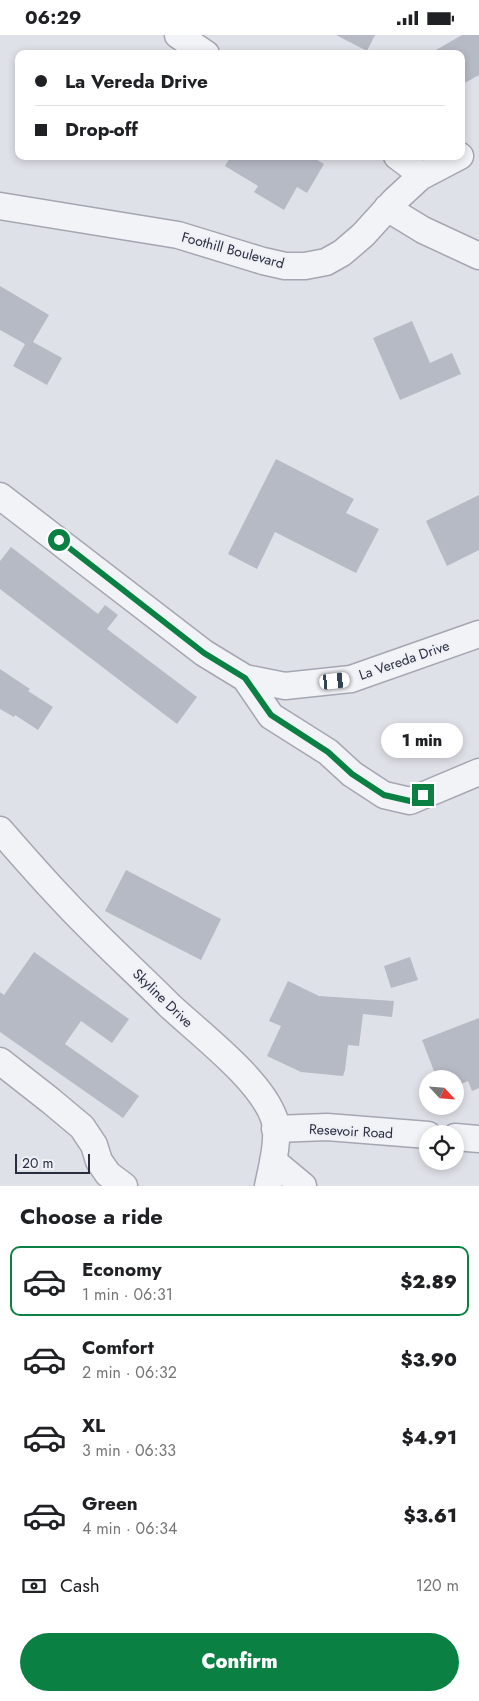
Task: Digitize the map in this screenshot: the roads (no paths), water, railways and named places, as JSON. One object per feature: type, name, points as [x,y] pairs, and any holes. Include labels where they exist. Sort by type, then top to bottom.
[{"type":"street","points":[[178,35],[200,50]]},
{"type":"street","name":"Foothill Boulevard","points":[[465,154],[479,147]]},
{"type":"street","points":[[402,160],[413,168],[420,177]]},
{"type":"street","name":"Foothill Boulevard","points":[[0,206],[178,235],[263,261],[285,266],[305,266],[326,263],[342,253],[363,235],[387,208],[420,177],[453,160]]},
{"type":"street","points":[[387,208],[423,230],[479,256]]},
{"type":"street","name":"La Vereda Drive","points":[[0,496],[204,653],[245,678],[285,686],[351,679],[479,634]]},
{"type":"street","points":[[245,678],[271,715],[328,752],[352,774],[384,795],[410,801],[479,772]]},
{"type":"street","name":"Skyline Drive","points":[[0,830],[62,899],[242,1073],[268,1106],[275,1120],[276,1142],[268,1186]]},
{"type":"street","points":[[0,1061],[82,1127],[94,1145],[99,1161],[108,1173],[124,1186]]},
{"type":"street","name":"Resevoir Road","points":[[275,1129],[327,1127],[419,1134]]},
{"type":"street","points":[[464,1138],[479,1139]]},
{"type":"street","points":[[273,1161],[303,1186]]}]
